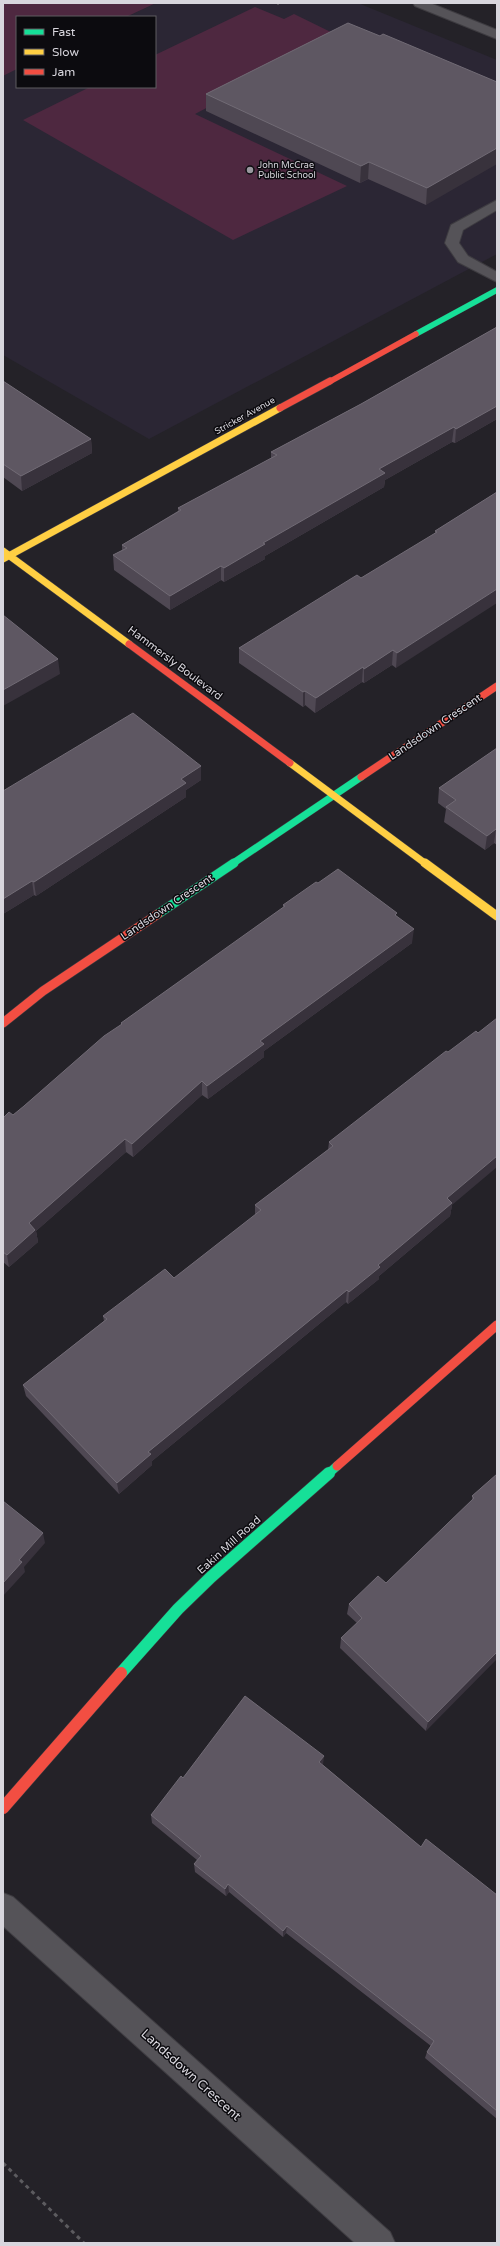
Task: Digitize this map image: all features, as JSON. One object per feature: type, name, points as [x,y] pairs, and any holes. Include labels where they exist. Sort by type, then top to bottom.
[{"type":"street","points":[[419,3],[497,35]]},
{"type":"street","points":[[497,204],[456,228],[452,243],[463,259],[497,278]]},
{"type":"street","name":"Stricker Avenue","points":[[5,555],[497,290]]},
{"type":"street","name":"Hammersly Boulevard","points":[[5,555],[333,794]]},
{"type":"street","name":"Landsdown Crescent","points":[[3,1023],[42,992],[333,794],[497,686]]},
{"type":"street","points":[[333,794],[497,916]]},
{"type":"street","name":"Eakin Mill Road","points":[[3,1808],[178,1609],[211,1576],[497,1325]]},
{"type":"street","name":"Landsdown Crescent","points":[[3,1908],[379,2243]]},
{"type":"path","points":[[3,2163],[84,2243]]},
{"type":"shaded area","points":[[3,3],[156,3],[128,16],[16,16],[16,70],[3,76]]},
{"type":"shaded area","name":"John McCrae Public School","points":[[156,3],[358,3],[497,60],[497,254],[149,439],[3,355],[3,76],[16,70],[16,88],[156,88],[156,16],[128,16]]},
{"type":"shaded area","points":[[255,7],[284,19],[294,14],[341,37],[195,114],[347,186],[233,240],[23,120],[88,88],[156,88],[156,55]]},
{"type":"building","points":[[348,23],[380,36],[383,34],[497,82],[497,148],[427,188],[369,162],[361,166],[206,94]]},
{"type":"building","points":[[497,327],[497,406],[456,429],[454,427],[379,469],[385,473],[263,543],[265,544],[224,568],[221,566],[170,596],[113,555],[127,548],[122,545],[181,510],[178,508],[277,455],[271,452],[361,404]]},
{"type":"building","points":[[3,381],[91,439],[21,476],[3,464]]},
{"type":"building","points":[[497,492],[497,589],[397,653],[393,650],[364,669],[363,667],[316,698],[305,691],[303,692],[239,648],[357,575],[361,578],[437,532],[435,531]]},
{"type":"building","points":[[3,615],[58,659],[3,690]]},
{"type":"building","points":[[133,713],[201,766],[181,779],[186,783],[34,882],[32,881],[3,899],[3,791]]},
{"type":"building","points":[[497,748],[497,829],[487,836],[446,807],[456,800],[439,788]]},
{"type":"building","points":[[338,869],[397,913],[395,915],[414,929],[260,1041],[264,1044],[207,1086],[202,1081],[132,1144],[125,1139],[29,1223],[35,1230],[7,1255],[3,1252],[3,1118],[9,1112],[13,1115],[104,1036],[122,1024],[121,1023],[285,906],[283,905]]},
{"type":"building","points":[[497,1018],[497,1156],[447,1198],[452,1203],[378,1265],[380,1267],[349,1292],[347,1290],[148,1452],[151,1454],[117,1483],[23,1385],[107,1319],[103,1316],[165,1269],[174,1278],[261,1210],[255,1205],[333,1146],[329,1142],[446,1051],[448,1052],[476,1031],[478,1033]]},
{"type":"building","points":[[497,1474],[497,1652],[428,1722],[341,1638],[362,1618],[349,1604],[378,1576],[386,1583],[474,1498],[472,1496]]},
{"type":"building","points":[[3,1501],[43,1533],[19,1560],[22,1562],[3,1583]]},
{"type":"building","points":[[245,1696],[324,1756],[319,1762],[421,1847],[426,1839],[497,1895],[497,2111],[427,2052],[434,2041],[287,1926],[283,1931],[228,1884],[225,1889],[194,1864],[201,1856],[151,1815],[181,1776],[183,1778]]},
{"type":"traffic: fast","points":[[416,334],[497,290]]},
{"type":"traffic: fast","points":[[158,914],[361,777]]},
{"type":"traffic: fast","points":[[121,1673],[178,1609],[211,1577],[337,1466]]},
{"type":"traffic: slow","points":[[3,559],[280,408]]},
{"type":"traffic: slow","points":[[3,551],[129,644]]},
{"type":"traffic: slow","points":[[290,763],[497,916]]},
{"type":"traffic: jam","points":[[280,408],[416,334]]},
{"type":"traffic: jam","points":[[129,644],[290,763]]},
{"type":"traffic: jam","points":[[361,777],[497,686]]},
{"type":"traffic: jam","points":[[3,1023],[43,991],[158,914]]},
{"type":"traffic: jam","points":[[337,1466],[497,1325]]},
{"type":"traffic: jam","points":[[3,1808],[121,1673]]},
{"type":"place","name":"John McCrae Public School","points":[[250,170]]}]
